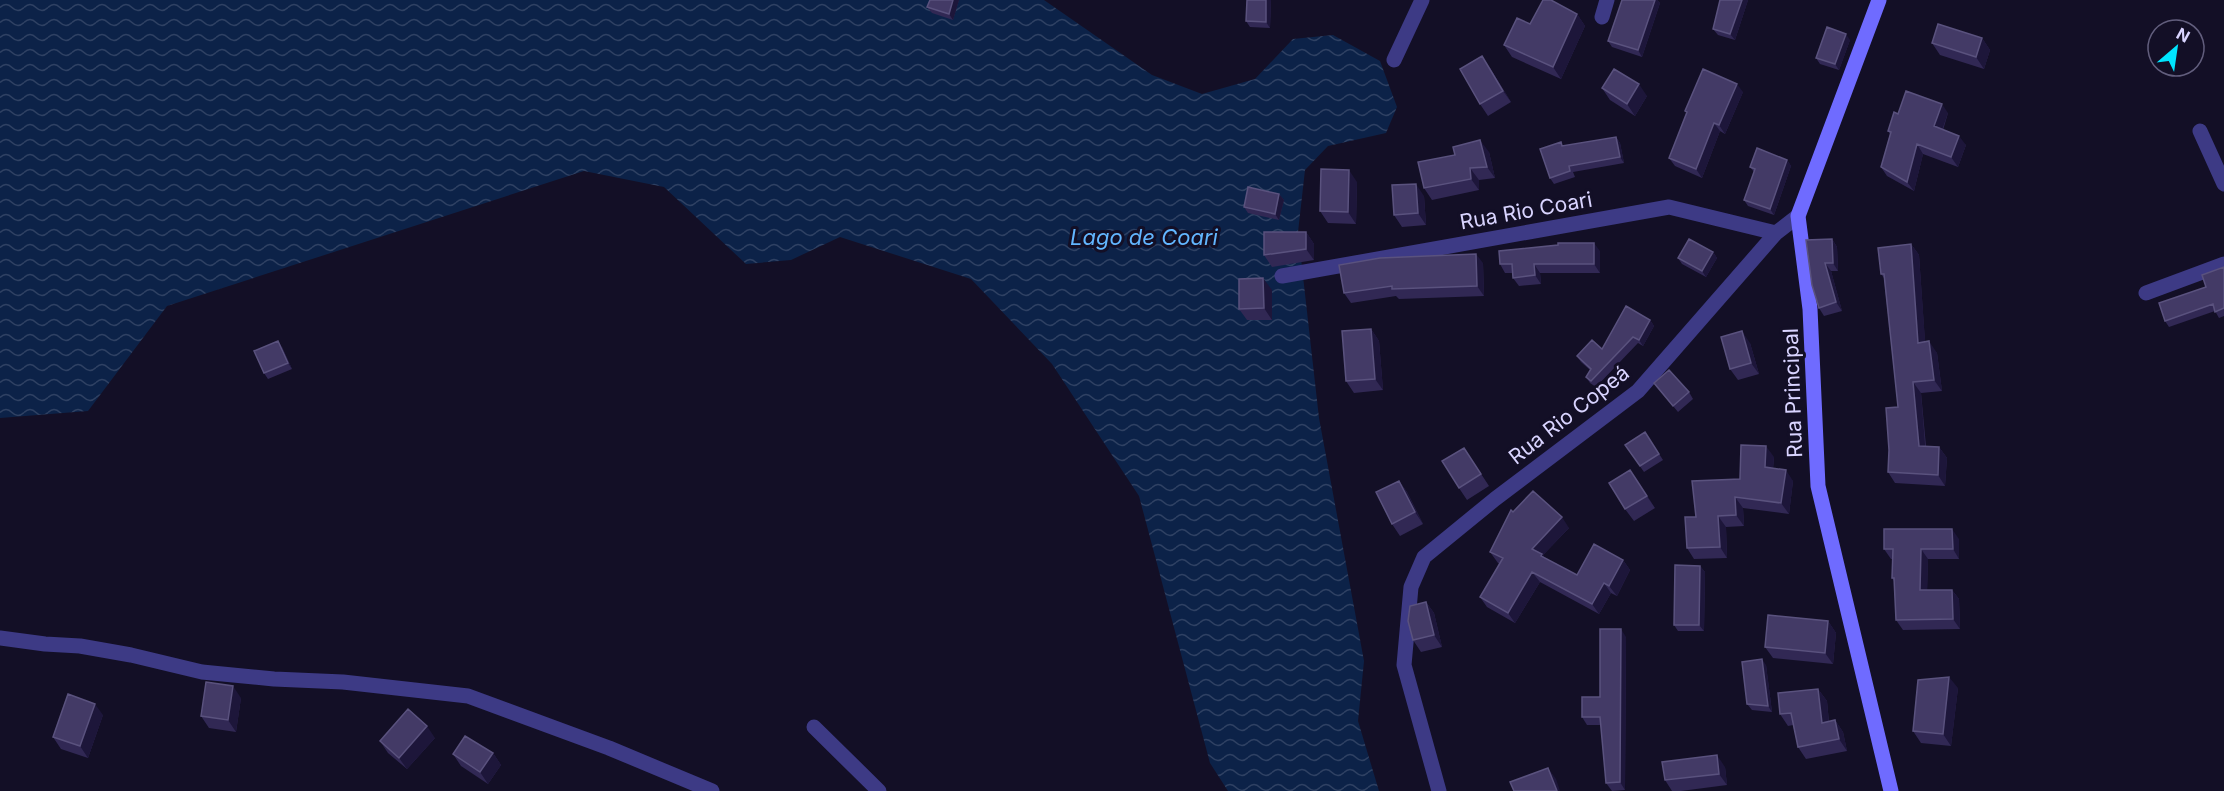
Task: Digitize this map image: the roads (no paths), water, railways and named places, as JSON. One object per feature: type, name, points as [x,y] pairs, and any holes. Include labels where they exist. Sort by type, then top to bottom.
[{"type":"street","points":[[1394,60],[1422,0]]},
{"type":"street","points":[[1602,17],[1606,0]]},
{"type":"street","name":"Rua Principal","points":[[1880,0],[1798,216],[1810,309],[1818,486],[1891,791]]},
{"type":"street","points":[[2200,131],[2224,184]]},
{"type":"street","name":"Rua Rio Coari","points":[[1282,276],[1669,207],[1776,233]]},
{"type":"street","name":"Rua Rio Copeá","points":[[1439,791],[1404,665],[1411,587],[1424,557],[1495,499],[1638,391],[1776,233],[1798,216]]},
{"type":"street","points":[[2146,293],[2224,264]]},
{"type":"street","points":[[0,638],[80,646],[131,655],[202,672],[274,679],[343,682],[468,696],[609,748],[712,791]]},
{"type":"street","points":[[814,727],[879,791]]},
{"type":"water","name":"Lago de Coari","points":[[0,0],[1044,0],[1152,75],[1202,94],[1255,79],[1293,39],[1333,35],[1380,61],[1397,107],[1386,133],[1328,146],[1305,170],[1298,232],[1319,418],[1364,661],[1358,721],[1379,791],[1228,791],[1210,763],[1139,496],[1052,364],[971,279],[840,237],[791,260],[746,264],[664,187],[584,171],[167,306],[88,411],[0,418]]}]
